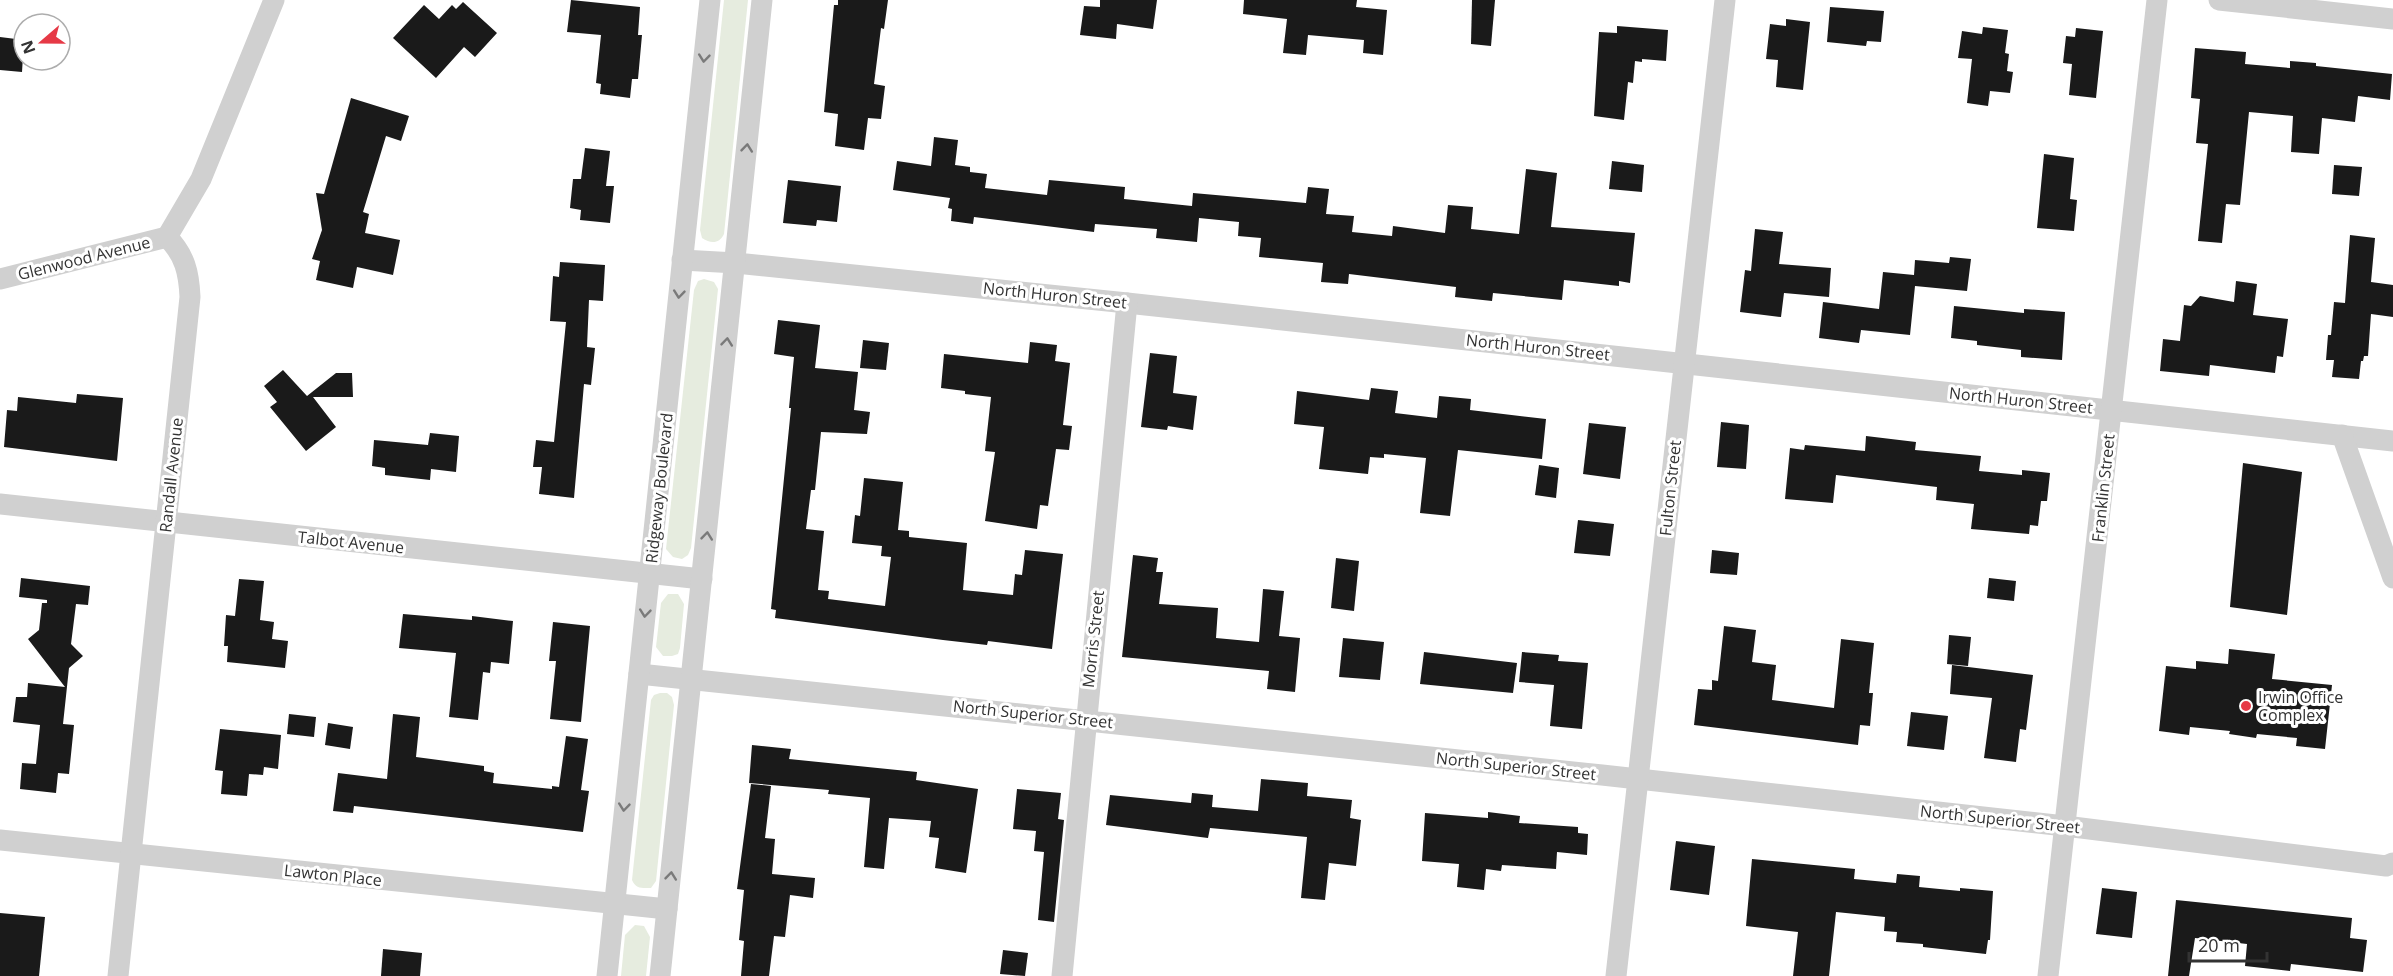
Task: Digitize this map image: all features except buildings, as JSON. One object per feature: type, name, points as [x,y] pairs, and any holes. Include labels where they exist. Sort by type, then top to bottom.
[{"type":"street","points":[[167,237],[201,179],[269,0]]},
{"type":"street","name":"Ridgeway Boulevard","points":[[607,976],[710,0]]},
{"type":"street","points":[[660,976],[693,678],[762,0]]},
{"type":"street","name":"Fulton Street","points":[[1616,976],[1725,0]]},
{"type":"street","name":"Franklin Street","points":[[2048,976],[2157,0]]},
{"type":"street","points":[[2219,0],[2393,19]]},
{"type":"street","name":"Glenwood Avenue","points":[[0,279],[167,237]]},
{"type":"street","name":"Randall Avenue","points":[[118,976],[190,297],[185,262],[178,248],[167,237]]},
{"type":"street","name":"North Huron Street","points":[[682,260],[736,263],[1127,303],[2393,441]]},
{"type":"street","name":"Morris Street","points":[[1062,976],[1085,719],[1127,303]]},
{"type":"street","points":[[2342,435],[2393,578]]},
{"type":"street","name":"Talbot Avenue","points":[[0,504],[702,579]]},
{"type":"street","name":"North Superior Street","points":[[639,674],[1085,719],[1638,779],[2065,826],[2386,866],[2393,863]]},
{"type":"street","name":"Lawton Place","points":[[0,840],[667,909]]},
{"type":"shaded area","points":[[724,0],[748,0],[724,234],[720,240],[712,242],[702,238],[700,230]]},
{"type":"shaded area","points":[[704,279],[714,282],[718,289],[691,548],[688,555],[682,559],[673,557],[666,549],[694,290],[698,281]]},
{"type":"shaded area","points":[[668,594],[678,594],[684,604],[678,654],[663,656],[656,647],[661,603]]},
{"type":"shaded area","points":[[667,693],[672,697],[674,705],[656,881],[651,888],[642,888],[635,885],[632,880],[651,700],[654,695]]},
{"type":"shaded area","points":[[635,925],[644,926],[650,937],[646,976],[621,976],[625,935]]},
{"type":"place","name":"Irwin Office Complex","points":[[2246,706]]}]
